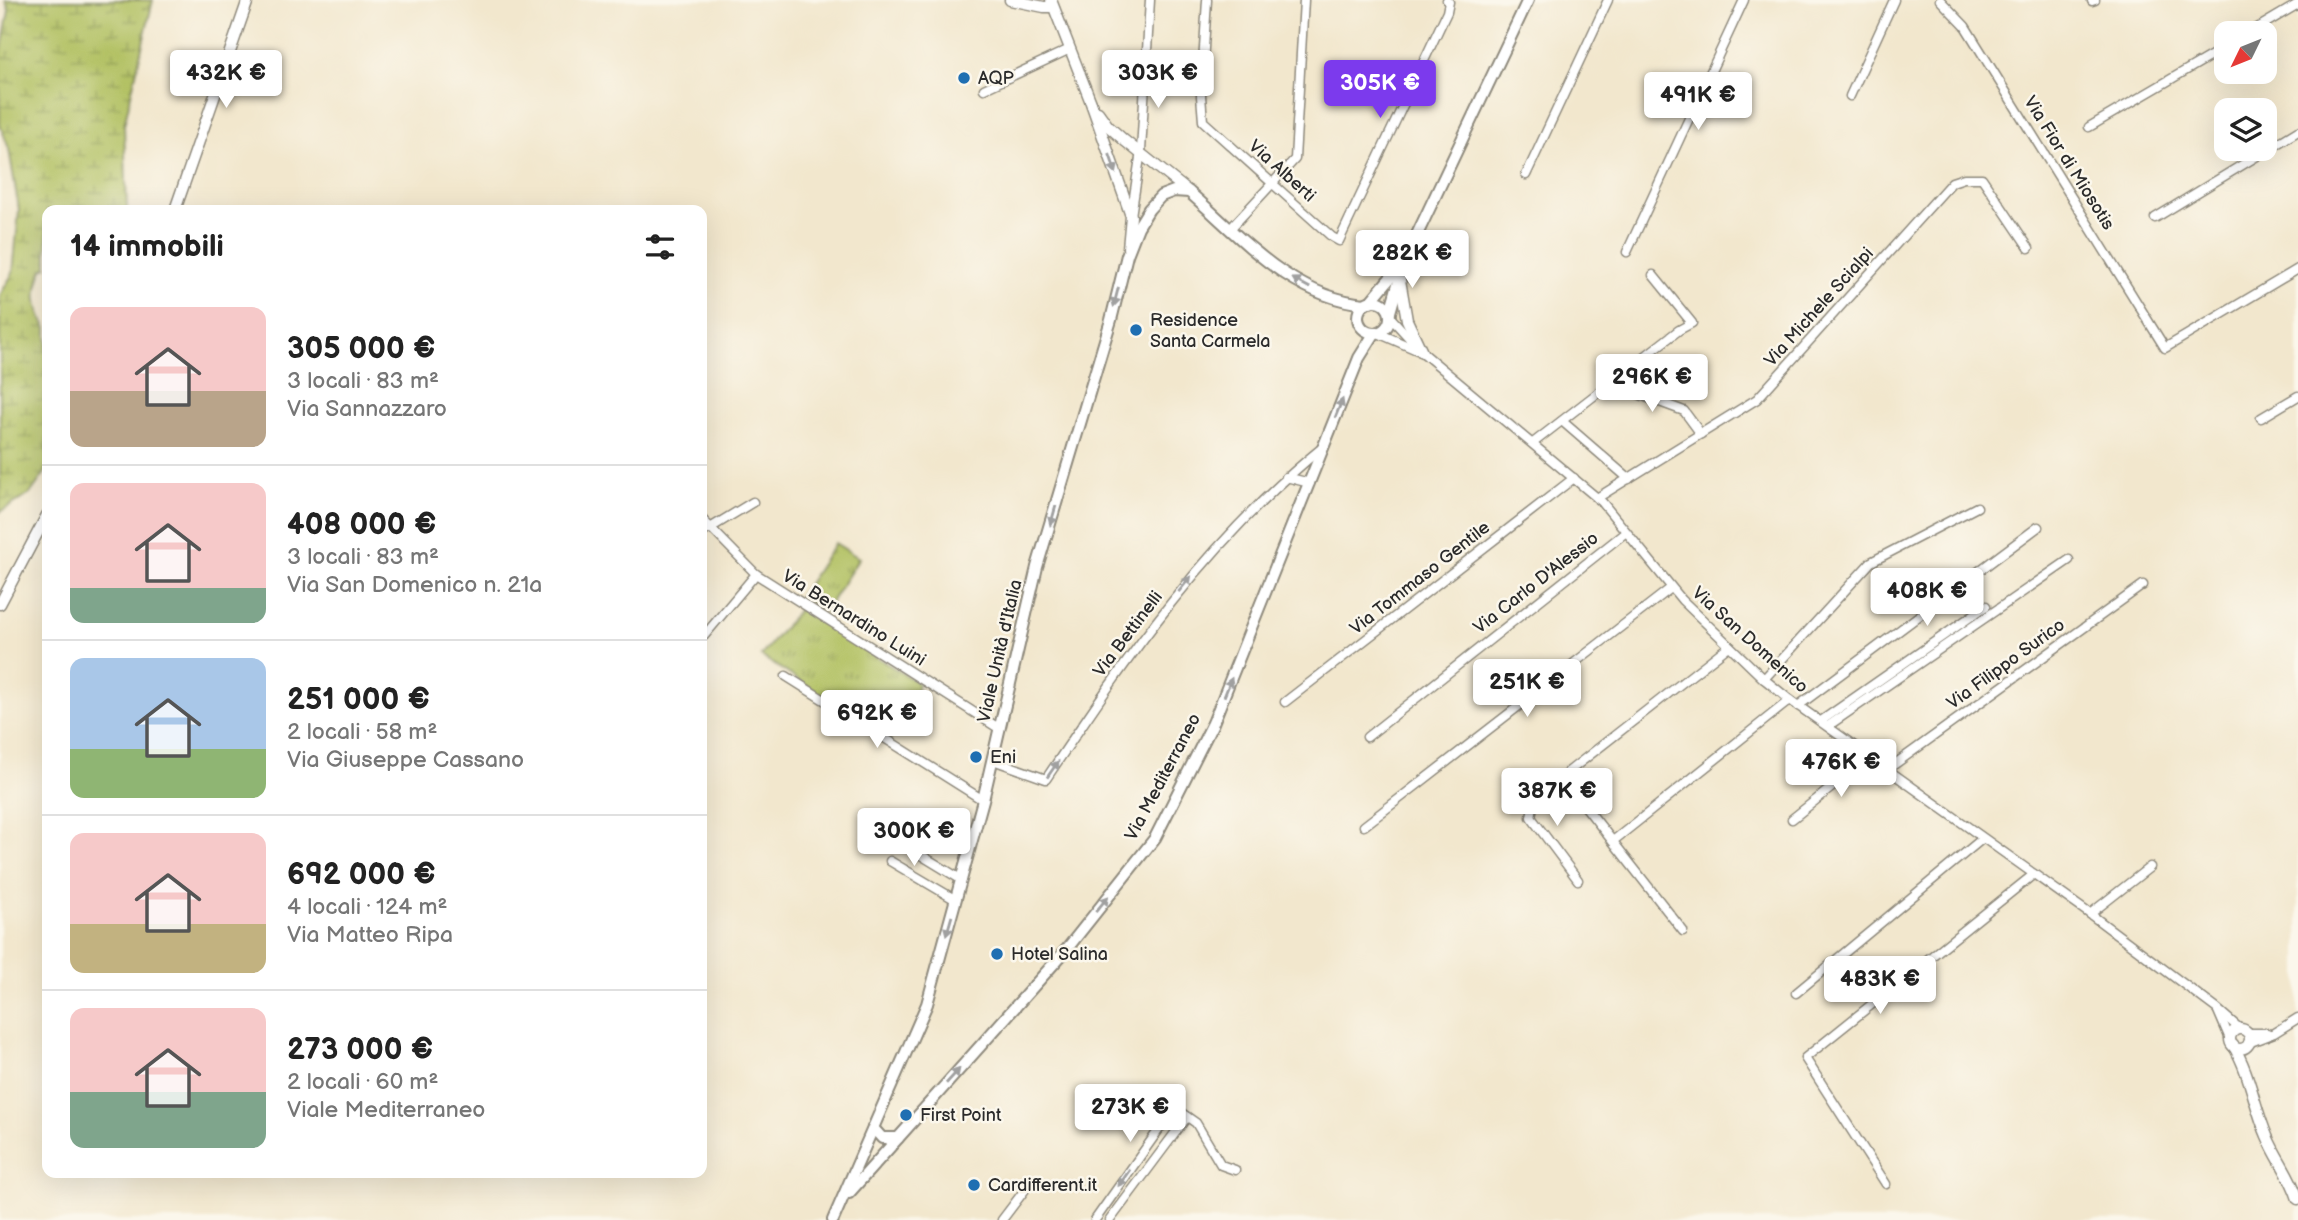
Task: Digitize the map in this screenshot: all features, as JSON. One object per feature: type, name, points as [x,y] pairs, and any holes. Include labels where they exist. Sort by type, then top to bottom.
[{"type":"main road","points":[[1405,260],[1359,312],[1359,322],[1365,331],[1376,333],[1387,328],[1405,260],[1528,0]]},
{"type":"main road","name":"Viale Unità d'Italia","points":[[833,1220],[927,1004],[983,800],[1038,567],[1111,320],[1127,255],[1138,227],[1161,196],[1174,191],[1189,192]]},
{"type":"main road","points":[[1189,192],[1272,267],[1340,301],[1380,302],[1390,315]]},
{"type":"main road","name":"Via Mediterraneo","points":[[843,1200],[1066,950],[1155,838],[1213,723],[1359,358],[1376,333]]},
{"type":"main road","points":[[873,1128],[882,1138],[898,1138]]},
{"type":"street","points":[[177,205],[248,0]]},
{"type":"street","points":[[1010,0],[1044,7],[1052,3],[1131,216]]},
{"type":"street","points":[[1127,255],[1141,151],[1150,0]]},
{"type":"street","name":"Via Alberti","points":[[1208,0],[1201,96],[1203,121],[1339,241],[1442,23],[1448,8],[1447,0]]},
{"type":"street","points":[[1230,229],[1275,184],[1295,159],[1304,0]]},
{"type":"street","points":[[1526,175],[1608,0]]},
{"type":"street","points":[[1627,252],[1744,0]]},
{"type":"street","points":[[1850,96],[1894,0]]},
{"type":"street","name":"Via Fior di Miosotis","points":[[1940,0],[1965,26],[2165,348],[2298,269]]},
{"type":"street","points":[[2269,21],[2298,4]]},
{"type":"street","points":[[984,89],[1070,49]]},
{"type":"street","points":[[2089,127],[2214,54]]},
{"type":"street","points":[[1090,100],[1108,126],[1189,192]]},
{"type":"street","points":[[2155,218],[2298,131]]},
{"type":"street","name":"Via Michele Scialpi","points":[[1597,498],[1757,399],[1952,182],[1982,177],[2029,248]]},
{"type":"street","points":[[1533,443],[1679,330],[1692,323],[1653,275]]},
{"type":"street","points":[[1399,280],[1407,320],[1422,352]]},
{"type":"street","name":"Via San Domenico","points":[[1390,315],[1422,352],[1597,498],[1671,588],[1764,679],[1982,839],[2090,914],[2217,1009],[2246,1037]]},
{"type":"street","name":"Via San Domenico","points":[[1376,333],[1422,352]]},
{"type":"street","points":[[1611,383],[1684,411],[1701,434]]},
{"type":"street","points":[[2261,418],[2298,396]]},
{"type":"street","points":[[1562,421],[1629,479]]},
{"type":"street","name":"Via Bettinelli","points":[[993,760],[1046,779],[1120,668],[1188,579],[1286,477],[1324,446]]},
{"type":"street","points":[[1286,477],[1310,483]]},
{"type":"street","name":"Via Tommaso Gentile","points":[[1285,702],[1574,478]]},
{"type":"street","points":[[707,530],[753,502]]},
{"type":"street","points":[[1764,679],[1871,562],[1977,507]]},
{"type":"street","points":[[0,604],[42,524]]},
{"type":"street","name":"Via Bernardino Luini","points":[[707,525],[756,574],[1000,729]]},
{"type":"street","points":[[1613,841],[1794,703],[2038,527]]},
{"type":"street","name":"Via Carlo D'Alessio","points":[[1367,737],[1626,532]]},
{"type":"street","points":[[1824,724],[2069,560]]},
{"type":"street","points":[[707,632],[756,574]]},
{"type":"street","name":"Via Filippo Surico","points":[[1888,769],[2143,585]]},
{"type":"street","points":[[1364,826],[1671,588]]},
{"type":"street","points":[[1824,724],[1986,606]]},
{"type":"street","points":[[1578,880],[1531,817],[1534,806],[1568,772],[1729,646]]},
{"type":"street","points":[[786,676],[983,800]]},
{"type":"street","points":[[1793,819],[1871,756]]},
{"type":"street","points":[[1563,778],[1682,931]]},
{"type":"street","points":[[916,838],[911,849],[962,880]]},
{"type":"street","points":[[1796,993],[1982,839]]},
{"type":"street","points":[[890,861],[957,900]]},
{"type":"street","points":[[2090,914],[2150,867]]},
{"type":"street","points":[[1886,1184],[1805,1058],[2034,874]]},
{"type":"street","name":"Via San Domenico","points":[[2217,1009],[2243,1063],[2267,1138],[2292,1181],[2298,1199]]},
{"type":"street","points":[[2246,1037],[2238,1048],[2231,1042],[2232,1033],[2246,1037],[2274,1032],[2298,1018]]},
{"type":"street","points":[[2243,1063],[2246,1037]]},
{"type":"street","points":[[1095,1220],[1176,1109],[1196,1123],[1221,1165],[1235,1170]]},
{"type":"street","points":[[1110,1220],[1184,1114]]},
{"type":"street","points":[[1002,1220],[1030,1183]]},
{"type":"green space","points":[[5,0],[153,0],[124,125],[127,205],[42,205],[42,272],[37,292],[42,317],[42,477],[30,494],[0,512],[0,295],[13,273],[19,210],[9,149],[0,125],[0,59],[9,10]]},
{"type":"green space","points":[[835,543],[859,558],[825,612],[800,596]]},
{"type":"green space","points":[[799,609],[918,683],[910,716],[902,715],[890,739],[761,656]]},
{"type":"place","name":"AQP","points":[[964,78]]},
{"type":"place","name":"Residence Santa Carmela","points":[[1136,330]]},
{"type":"place","name":"Eni","points":[[976,757]]},
{"type":"place","name":"Hotel Salina","points":[[997,954]]},
{"type":"place","name":"First Point","points":[[906,1115]]},
{"type":"place","name":"Cardifferent.it","points":[[974,1185]]}]
